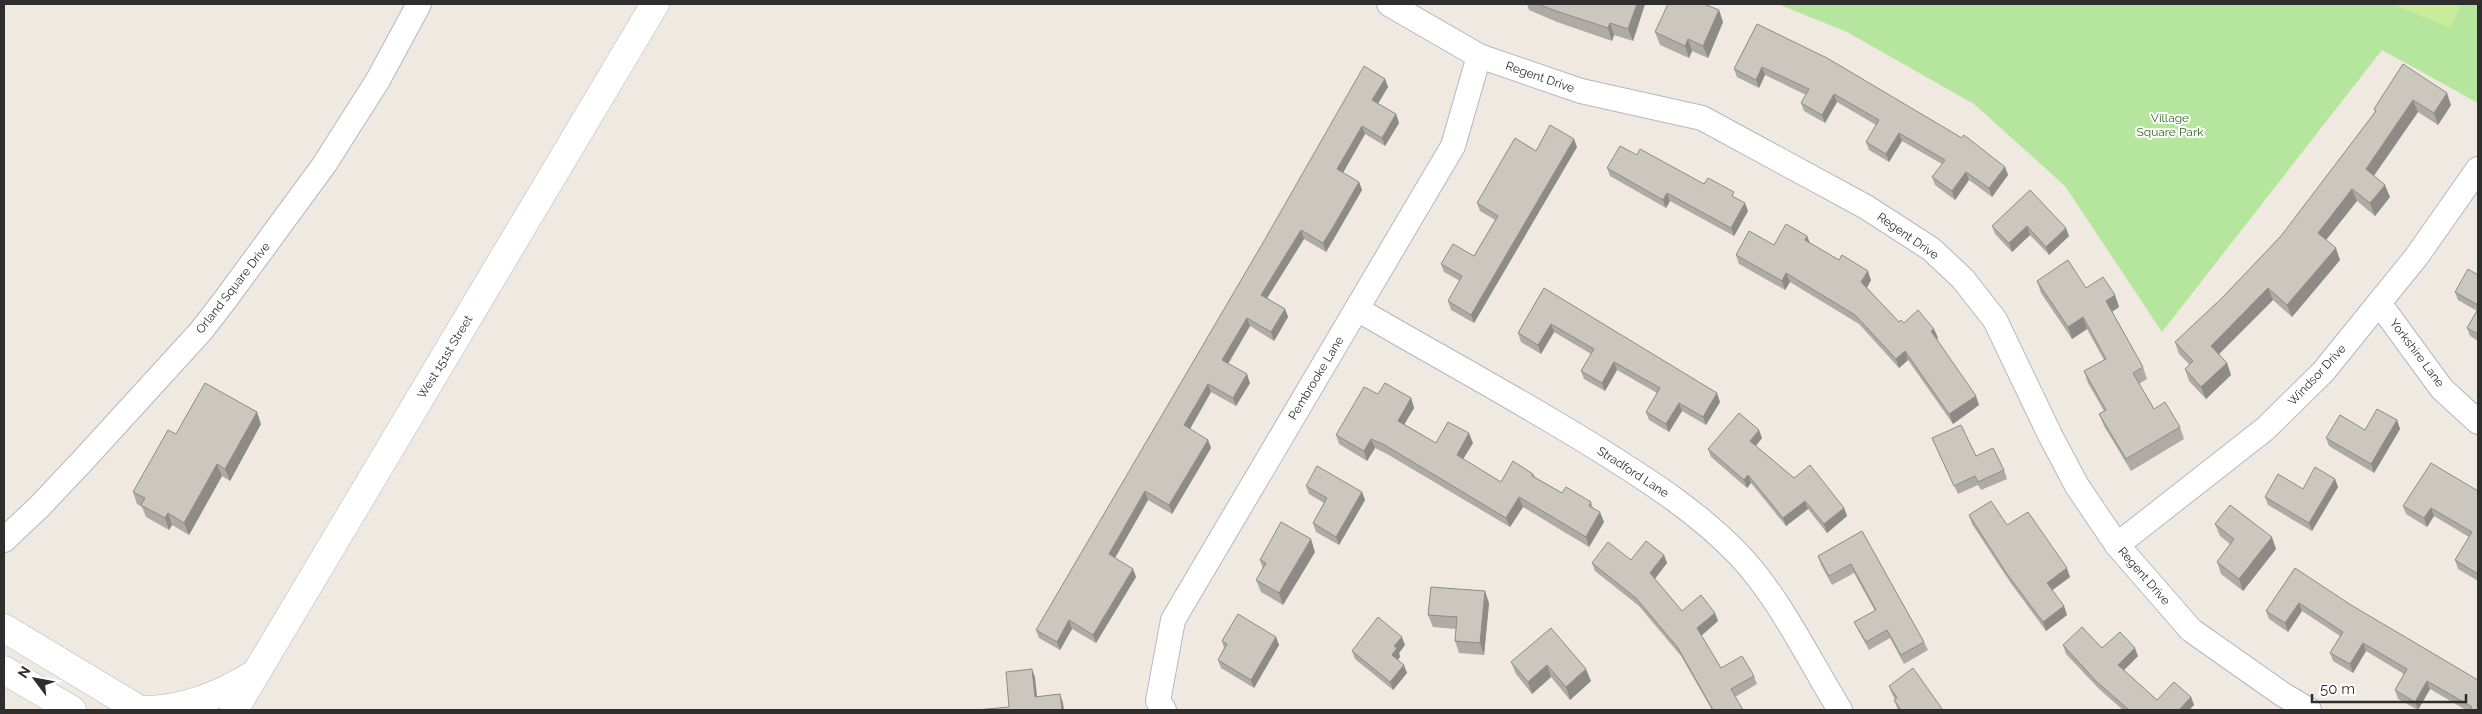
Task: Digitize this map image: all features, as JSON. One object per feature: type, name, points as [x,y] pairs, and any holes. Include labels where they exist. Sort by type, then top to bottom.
[{"type":"street","name":"Orland Square Drive","points":[[4,540],[40,506],[87,456],[200,331],[225,300],[324,165],[378,80],[419,4]]},
{"type":"street","name":"West 151st Street","points":[[234,710],[655,4]]},
{"type":"street","name":"Regent Drive","points":[[1389,4],[1478,56],[1581,91],[1702,118],[1866,207],[1931,249],[1964,279],[1995,320],[2050,435],[2077,486],[2117,545],[2191,630],[2282,694],[2309,710]]},
{"type":"street","name":"Pembrooke Lane","points":[[1161,706],[1173,620],[1453,146],[1478,56]]},
{"type":"street","name":"Windsor Drive","points":[[2117,545],[2265,429],[2323,372],[2417,256],[2478,169]]},
{"type":"street","name":"Yorkshire Lane","points":[[2379,303],[2442,389],[2478,422]]},
{"type":"street","name":"Stradford Lane","points":[[1357,309],[1568,430],[1665,491],[1698,516],[1740,556],[1757,578],[1788,622],[1840,710]]},
{"type":"street","points":[[4,628],[140,710],[171,708],[203,699],[229,690],[257,672]]},
{"type":"street","points":[[4,670],[72,710]]},
{"type":"green space","name":"Village Square Park","points":[[1778,4],[2478,4],[2478,103],[2382,50],[2162,332],[2065,186],[1974,104],[1847,32]]},
{"type":"green space","points":[[2392,4],[2461,4],[2451,28]]},
{"type":"building","points":[[1538,4],[1637,4],[1628,29],[1610,23],[1608,28]]},
{"type":"building","points":[[1668,4],[1704,4],[1719,10],[1703,46],[1688,39],[1685,46],[1655,32]]},
{"type":"building","points":[[1757,24],[1827,58],[1962,138],[1964,135],[2005,167],[1989,188],[1966,172],[1952,191],[1932,177],[1945,160],[1899,133],[1886,154],[1866,142],[1879,120],[1834,94],[1822,115],[1801,103],[1809,89],[1762,67],[1756,80],[1734,69]]},
{"type":"building","points":[[2403,64],[2447,93],[2434,113],[2413,100],[2366,169],[2385,185],[2370,203],[2352,189],[2318,233],[2336,248],[2287,305],[2268,288],[2211,346],[2227,363],[2201,387],[2185,369],[2193,361],[2175,342],[2222,298],[2281,236],[2376,111],[2374,109]]},
{"type":"building","points":[[1364,66],[1385,79],[1372,100],[1396,114],[1382,138],[1362,126],[1337,169],[1359,182],[1332,229],[1323,243],[1301,230],[1261,295],[1285,309],[1271,332],[1247,318],[1222,360],[1247,374],[1233,398],[1208,384],[1184,425],[1208,440],[1169,505],[1145,491],[1109,554],[1133,569],[1093,635],[1069,620],[1057,642],[1036,630],[1264,241]]},
{"type":"building","points":[[1550,125],[1574,139],[1471,315],[1448,301],[1462,276],[1441,264],[1453,244],[1474,256],[1498,216],[1477,203],[1515,138],[1536,151]]},
{"type":"building","points":[[1620,146],[1637,155],[1640,149],[1704,184],[1708,178],[1734,192],[1732,196],[1745,203],[1731,228],[1667,193],[1663,200],[1607,168]]},
{"type":"building","points":[[2030,190],[2066,228],[2046,247],[2027,226],[2009,243],[1992,226]]},
{"type":"building","points":[[1786,224],[1807,236],[1805,240],[1839,260],[1842,255],[1868,271],[1861,282],[1899,322],[1901,320],[1904,323],[1918,310],[1934,329],[1931,331],[1976,396],[1949,414],[1905,351],[1896,359],[1855,315],[1786,273],[1782,281],[1736,255],[1749,231],[1774,245]]},
{"type":"building","points":[[2068,260],[2086,288],[2103,277],[2115,295],[2106,301],[2143,367],[2133,373],[2154,409],[2165,402],[2180,427],[2126,459],[2099,414],[2106,410],[2084,371],[2106,359],[2083,317],[2068,327],[2037,281]]},
{"type":"building","points":[[2468,269],[2478,275],[2478,305],[2455,292]]},
{"type":"building","points":[[1544,288],[1717,393],[1703,417],[1679,403],[1666,424],[1646,412],[1660,388],[1614,362],[1602,383],[1581,371],[1594,349],[1551,324],[1538,345],[1518,333]]},
{"type":"building","points":[[2478,309],[2478,334],[2467,328]]},
{"type":"building","points":[[205,383],[257,412],[225,469],[217,464],[184,523],[168,513],[165,518],[141,505],[145,498],[133,492],[168,430],[176,434]]},
{"type":"building","points":[[1385,383],[1411,398],[1398,421],[1436,443],[1448,422],[1469,433],[1457,455],[1501,482],[1513,461],[1533,474],[1532,476],[1562,493],[1566,487],[1591,502],[1589,506],[1600,512],[1586,537],[1519,497],[1506,518],[1383,444],[1371,439],[1364,451],[1336,435],[1364,387],[1378,394]]},
{"type":"building","points":[[2377,409],[2397,420],[2371,464],[2326,438],[2340,415],[2365,430]]},
{"type":"building","points":[[1739,413],[1759,430],[1750,441],[1794,478],[1810,465],[1844,508],[1824,524],[1805,501],[1783,518],[1748,475],[1744,480],[1708,449]]},
{"type":"building","points":[[1961,425],[1976,456],[1993,448],[2004,470],[1978,482],[1975,476],[1954,486],[1932,438]]},
{"type":"building","points":[[2431,463],[2478,491],[2478,574],[2455,560],[2472,532],[2431,508],[2424,518],[2403,506]]},
{"type":"building","points":[[1317,466],[1362,492],[1336,537],[1313,523],[1327,498],[1306,486]]},
{"type":"building","points":[[2315,467],[2335,479],[2309,523],[2265,497],[2278,474],[2303,489]]},
{"type":"building","points":[[1991,501],[2007,525],[2028,512],[2067,568],[2047,583],[2064,606],[2043,622],[2007,574],[1969,515]]},
{"type":"building","points":[[2230,505],[2272,537],[2239,579],[2217,562],[2234,539],[2215,524]]},
{"type":"building","points":[[1281,522],[1311,539],[1279,593],[1256,580],[1266,563],[1260,560]]},
{"type":"building","points":[[1862,531],[1924,642],[1901,655],[1887,630],[1866,642],[1854,622],[1876,610],[1851,564],[1829,576],[1818,556]]},
{"type":"building","points":[[1646,541],[1664,555],[1650,573],[1682,611],[1701,595],[1715,613],[1697,628],[1721,668],[1742,656],[1754,676],[1731,689],[1743,710],[1713,710],[1678,648],[1636,598],[1592,563],[1608,542],[1631,560]]},
{"type":"building","points":[[2295,568],[2351,605],[2478,680],[2478,710],[2470,710],[2472,707],[2427,681],[2415,702],[2395,690],[2407,669],[2363,643],[2350,664],[2330,653],[2343,632],[2299,603],[2285,623],[2266,611]]},
{"type":"building","points":[[1431,587],[1485,591],[1480,643],[1455,641],[1457,617],[1428,615]]},
{"type":"building","points":[[1238,614],[1276,637],[1251,680],[1218,660],[1227,644],[1222,641]]},
{"type":"building","points":[[1378,617],[1402,637],[1394,646],[1397,648],[1392,655],[1404,665],[1390,682],[1352,651]]},
{"type":"building","points":[[2082,627],[2102,648],[2120,632],[2135,648],[2118,665],[2157,700],[2174,682],[2191,697],[2179,710],[2129,710],[2096,681],[2063,645]]},
{"type":"building","points":[[1551,628],[1586,669],[1566,687],[1547,665],[1528,682],[1511,662]]},
{"type":"building","points":[[1913,668],[1943,710],[1901,710],[1894,700],[1897,698],[1889,686]]},
{"type":"building","points":[[1032,669],[1035,697],[1060,694],[1062,710],[976,710],[1009,707],[1006,672]]}]
